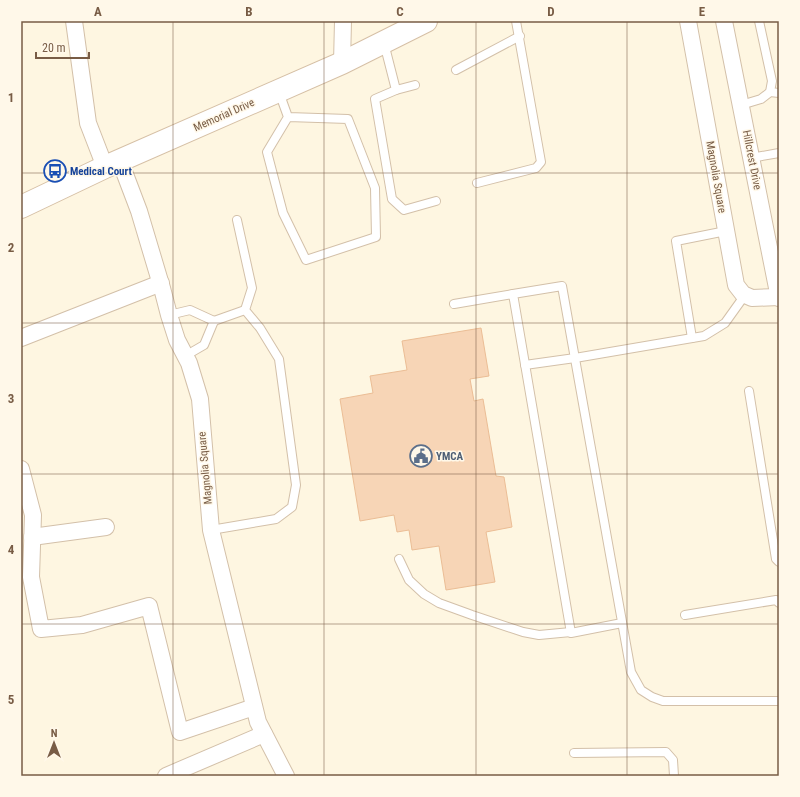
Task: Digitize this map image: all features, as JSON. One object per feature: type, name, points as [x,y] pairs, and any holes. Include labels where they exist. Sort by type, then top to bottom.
[{"type":"main road","name":"Memorial Drive","points":[[21,207],[113,164],[342,64],[426,21]]},
{"type":"street","points":[[74,21],[88,123],[113,164]]},
{"type":"street","points":[[342,64],[343,21]]},
{"type":"street","name":"Magnolia Square","points":[[688,21],[736,285],[745,295]]},
{"type":"street","name":"Hillcrest Drive","points":[[724,21],[751,158],[775,257],[779,298]]},
{"type":"street","name":"Magnolia Square","points":[[113,164],[139,211],[177,340],[189,363],[200,399],[210,530],[258,722],[286,776]]},
{"type":"street","points":[[21,338],[161,283]]},
{"type":"street","points":[[745,295],[752,298],[779,298]]},
{"type":"street","points":[[21,469],[33,516],[31,577],[41,629],[82,625],[149,606],[180,732],[254,707]]},
{"type":"street","points":[[32,537],[106,527]]},
{"type":"street","points":[[166,776],[264,734]]},
{"type":"lane","points":[[477,183],[536,168],[541,162],[520,36],[516,21]]},
{"type":"lane","points":[[741,105],[761,99],[770,92],[772,81],[759,21]]},
{"type":"lane","points":[[456,70],[520,36]]},
{"type":"lane","points":[[384,42],[396,90]]},
{"type":"lane","points":[[415,85],[396,90],[374,99],[392,199],[404,210],[436,201]]},
{"type":"lane","points":[[279,91],[288,117],[268,152],[283,213],[306,260],[376,237],[375,188],[348,119],[288,117]]},
{"type":"lane","points":[[770,92],[779,93]]},
{"type":"lane","points":[[751,158],[779,153]]},
{"type":"lane","points":[[237,220],[252,288],[246,310]]},
{"type":"lane","points":[[692,338],[676,241],[726,231]]},
{"type":"lane","points":[[454,304],[562,286],[631,672],[641,690],[652,697],[663,701],[779,701]]},
{"type":"lane","points":[[512,294],[571,632]]},
{"type":"lane","points":[[525,365],[704,336],[725,323],[745,295]]},
{"type":"lane","points":[[169,315],[190,310],[214,320],[246,310]]},
{"type":"lane","points":[[210,530],[276,519],[292,507],[296,485],[279,359],[260,328],[246,310]]},
{"type":"lane","points":[[184,356],[204,345],[214,320]]},
{"type":"lane","points":[[749,391],[776,559],[779,562]]},
{"type":"lane","points":[[399,559],[409,580],[424,594],[439,603],[523,632],[539,635],[571,633],[622,623]]},
{"type":"lane","points":[[685,615],[776,600],[779,603]]},
{"type":"lane","points":[[574,753],[666,752],[673,760],[674,776]]},
{"type":"building","name":"YMCA","points":[[481,328],[489,376],[470,379],[474,401],[483,399],[496,476],[504,477],[512,527],[486,532],[495,582],[446,590],[439,546],[412,550],[409,530],[397,532],[394,515],[360,521],[340,399],[373,393],[370,376],[407,370],[402,341]]},
{"type":"place","name":"Medical Court","points":[[55,171]]},
{"type":"place","name":"YMCA","points":[[421,456]]}]
